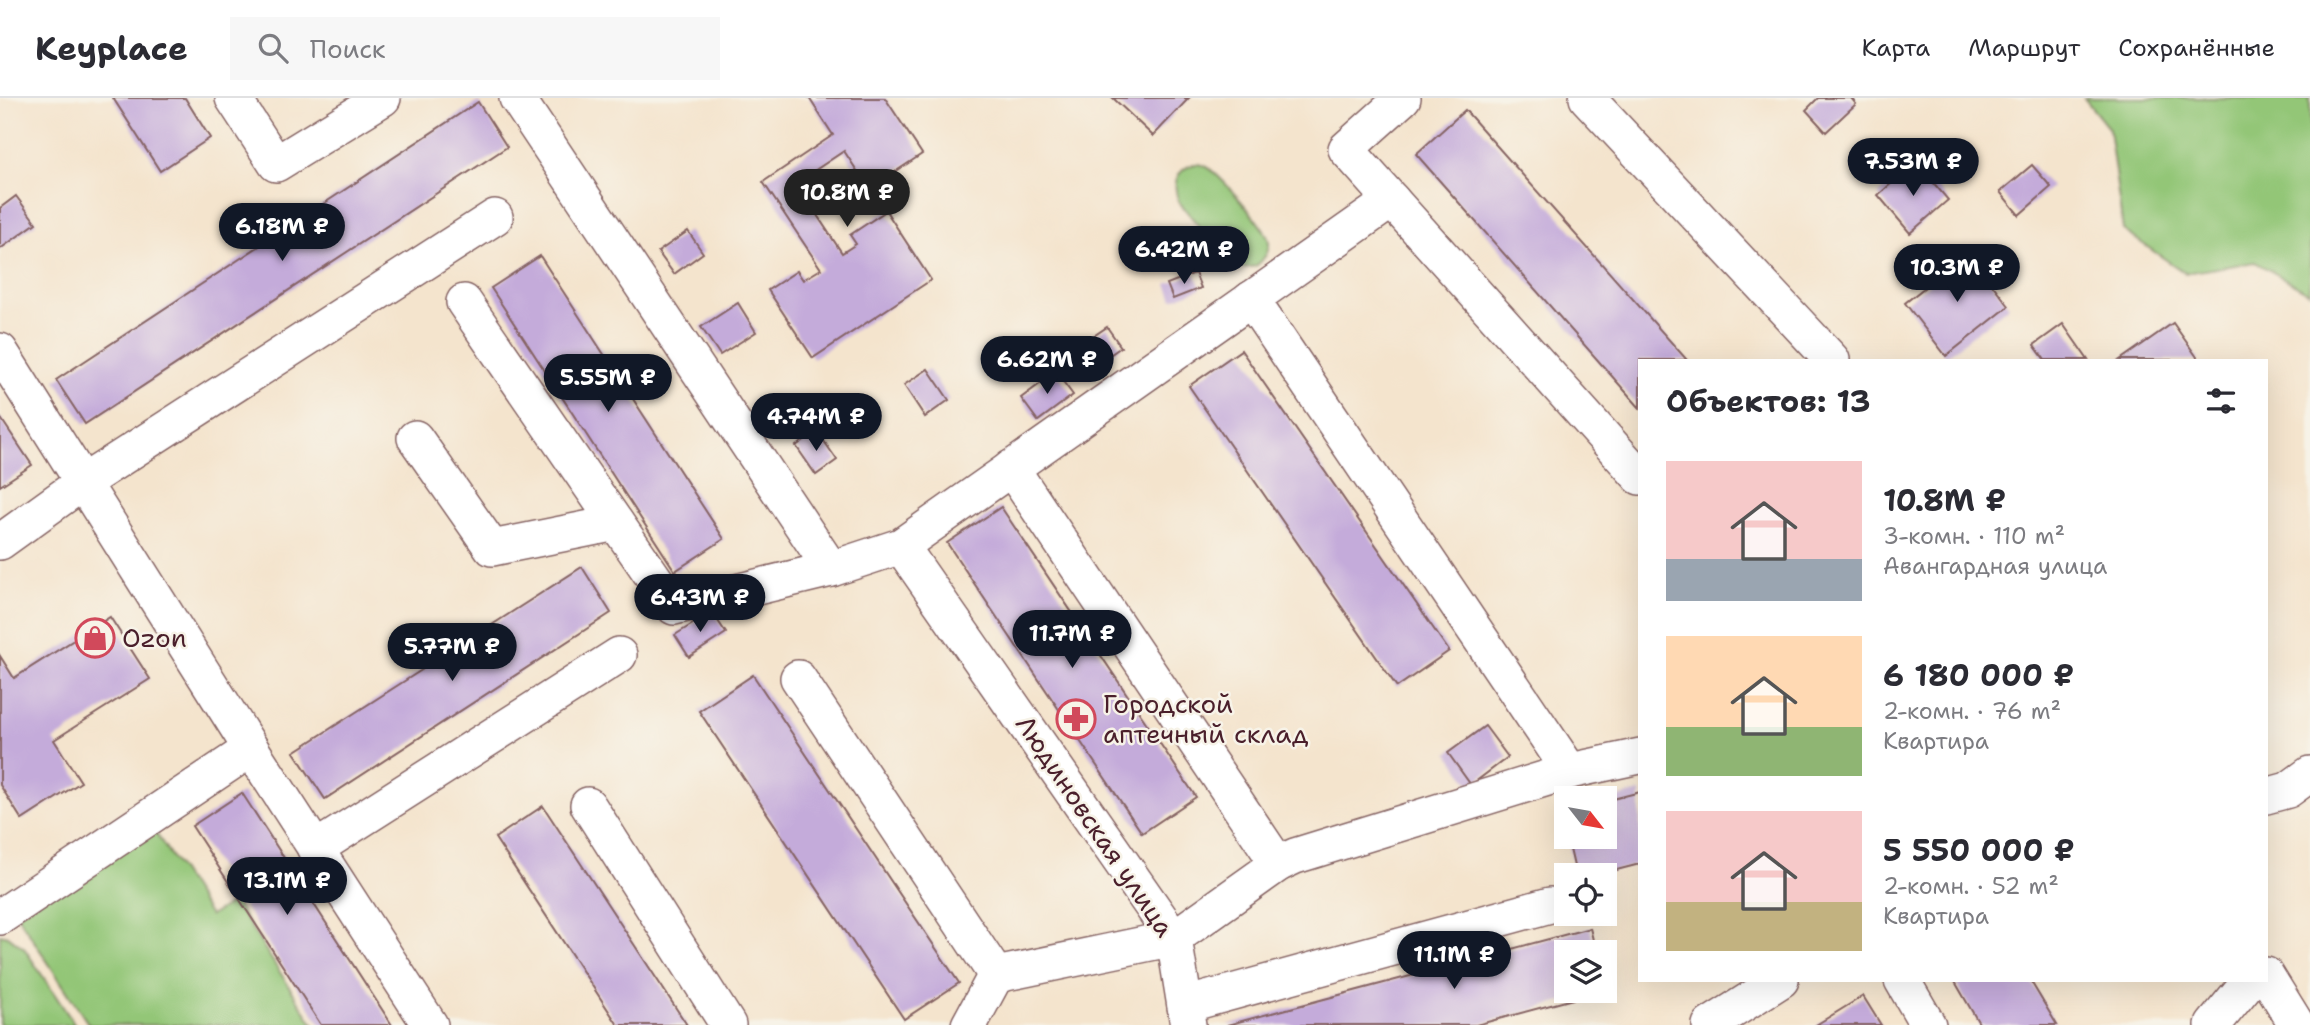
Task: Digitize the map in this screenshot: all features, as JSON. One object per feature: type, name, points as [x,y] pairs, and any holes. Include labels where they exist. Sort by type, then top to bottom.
[{"type":"street","points":[[233,98],[276,164],[383,98]]},
{"type":"street","points":[[1403,98],[1346,149],[1638,475]]},
{"type":"street","points":[[1587,98],[1831,359]]},
{"type":"street","points":[[521,99],[831,569]]},
{"type":"street","points":[[464,302],[674,607],[831,569],[901,546],[1392,200]]},
{"type":"street","points":[[0,542],[82,483],[495,217]]},
{"type":"street","points":[[1251,299],[1570,771]]},
{"type":"street","points":[[0,351],[251,749],[430,1025]]},
{"type":"street","points":[[415,438],[492,548],[616,523]]},
{"type":"street","points":[[1011,468],[1278,864]]},
{"type":"street","name":"Людиновская улица","points":[[901,546],[1174,939],[1187,1015]]},
{"type":"street","points":[[315,849],[619,655]]},
{"type":"street","points":[[798,678],[996,975]]},
{"type":"street","points":[[0,917],[251,749]]},
{"type":"street","points":[[996,975],[1174,939],[1278,864],[1294,856],[1570,771],[1638,756]]},
{"type":"street","points":[[588,805],[728,1025]]},
{"type":"street","points":[[1187,1015],[1550,905]]},
{"type":"street","points":[[969,1025],[996,975]]},
{"type":"street","points":[[2268,978],[2297,1025]]},
{"type":"street","points":[[1710,1025],[1778,982]]},
{"type":"street","points":[[1903,982],[1928,1025]]},
{"type":"street","points":[[2213,1025],[2248,982]]},
{"type":"green space","points":[[2084,98],[2310,98],[2310,293],[2255,262],[2185,273],[2123,230],[2109,129]]},
{"type":"green space","points":[[1194,164],[1204,165],[1231,190],[1252,214],[1266,236],[1268,249],[1256,266],[1244,268],[1229,263],[1179,202],[1177,179],[1183,170]]},
{"type":"green space","points":[[152,827],[210,916],[234,901],[314,1025],[89,1025],[17,915]]},
{"type":"green space","points":[[0,934],[8,936],[24,948],[75,1025],[0,1025]]},
{"type":"building","points":[[113,98],[185,98],[210,138],[160,171]]},
{"type":"building","points":[[809,98],[885,98],[922,154],[869,189],[844,151],[796,183],[842,253],[856,244],[850,235],[886,211],[931,280],[813,358],[768,290],[797,271],[803,280],[821,269],[763,182],[833,135]]},
{"type":"building","points":[[1113,98],[1189,98],[1153,136]]},
{"type":"building","points":[[1818,98],[1851,98],[1856,104],[1826,132],[1806,110]]},
{"type":"building","points":[[478,102],[507,147],[85,424],[56,380]]},
{"type":"building","points":[[1465,110],[1686,359],[1638,359],[1638,406],[1416,154]]},
{"type":"building","points":[[1916,162],[1948,200],[1910,233],[1878,195]]},
{"type":"building","points":[[2032,165],[2051,187],[2019,215],[2000,192]]},
{"type":"building","points":[[16,196],[36,223],[0,249],[0,208]]},
{"type":"building","points":[[688,231],[703,253],[674,274],[658,252]]},
{"type":"building","points":[[1968,253],[2009,306],[1946,356],[1905,303]]},
{"type":"building","points":[[540,256],[724,539],[675,571],[491,288]]},
{"type":"building","points":[[1195,273],[1201,288],[1173,299],[1167,284]]},
{"type":"building","points":[[738,303],[756,332],[720,355],[701,327]]},
{"type":"building","points":[[2173,323],[2198,359],[2121,359]]},
{"type":"building","points":[[2063,324],[2087,359],[2044,359],[2034,345]]},
{"type":"building","points":[[1107,327],[1121,347],[1090,369],[1076,348]]},
{"type":"building","points":[[1241,350],[1449,651],[1397,687],[1189,386]]},
{"type":"building","points":[[928,369],[949,400],[925,417],[904,385]]},
{"type":"building","points":[[1056,372],[1073,395],[1038,421],[1021,398]]},
{"type":"building","points":[[0,417],[32,465],[0,486]]},
{"type":"building","points":[[817,431],[837,460],[816,475],[796,446]]},
{"type":"building","points":[[1001,507],[1196,797],[1142,833],[947,543]]},
{"type":"building","points":[[582,567],[611,613],[325,799],[294,752]]},
{"type":"building","points":[[712,612],[726,633],[689,657],[675,635]]},
{"type":"building","points":[[110,617],[150,679],[54,740],[81,782],[22,820],[0,785],[0,656],[14,678]]},
{"type":"building","points":[[753,675],[959,983],[904,1019],[699,711]]},
{"type":"building","points":[[1485,726],[1508,757],[1471,785],[1448,753]]},
{"type":"building","points":[[242,793],[392,1025],[321,1025],[192,826]]},
{"type":"building","points":[[1638,793],[1638,865],[1617,870],[1617,863],[1573,863],[1570,849],[1617,849],[1617,798]]},
{"type":"building","points":[[543,806],[687,1025],[618,1025],[495,838]]},
{"type":"building","points":[[1590,928],[1593,940],[1554,940],[1554,1003],[1558,1003],[1476,1025],[1227,1025]]},
{"type":"building","points":[[1955,982],[2031,982],[2057,1025],[1980,1025]]},
{"type":"building","points":[[1863,996],[1881,1025],[1816,1025]]},
{"type":"place","name":"Ozon","points":[[95,638]]},
{"type":"place","name":"Городской аптечный склад","points":[[1076,719]]}]
